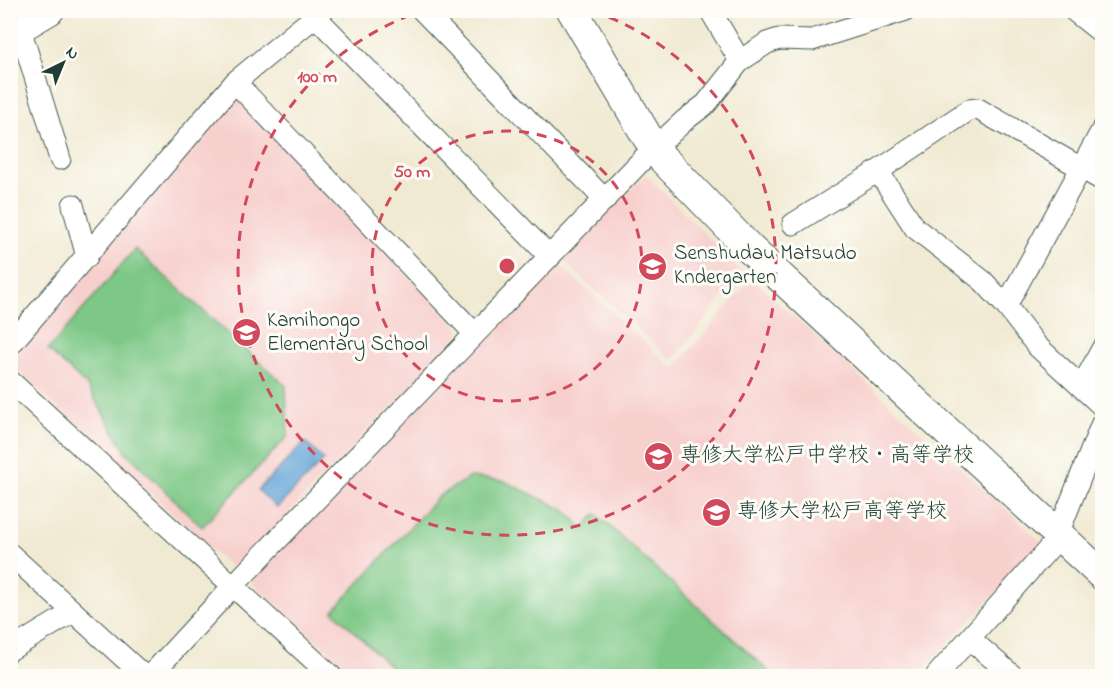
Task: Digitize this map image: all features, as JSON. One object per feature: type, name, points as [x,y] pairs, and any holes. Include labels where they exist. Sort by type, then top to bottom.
[{"type":"street","points":[[49,10],[15,30],[60,159]]},
{"type":"street","points":[[422,10],[605,200]]},
{"type":"street","points":[[572,10],[655,148],[750,249],[1102,575]]},
{"type":"street","points":[[710,10],[740,61]]},
{"type":"street","points":[[150,676],[233,586],[655,148],[706,104],[740,61],[767,43],[779,39],[812,40],[906,10]]},
{"type":"street","points":[[1079,12],[1102,33]]},
{"type":"street","points":[[10,345],[235,82],[319,14],[550,258]]},
{"type":"street","points":[[235,82],[475,334]]},
{"type":"street","points":[[793,224],[969,110],[978,108],[1102,180]]},
{"type":"street","points":[[1006,306],[1102,130]]},
{"type":"street","points":[[878,171],[915,228],[983,281],[1037,346],[1102,406]]},
{"type":"street","points":[[73,205],[87,257]]},
{"type":"street","points":[[1082,386],[1102,349]]},
{"type":"street","points":[[10,381],[331,676]]},
{"type":"street","points":[[936,676],[1059,535],[1102,423]]},
{"type":"street","points":[[10,554],[144,676]]},
{"type":"street","points":[[10,650],[73,612]]},
{"type":"street","points":[[970,639],[1013,676]]},
{"type":"shaded area","name":"Kamihongo Elementary School","points":[[238,98],[459,329],[460,336],[238,566],[229,566],[11,365],[11,357],[231,100]]},
{"type":"shaded area","name":"Senshudau Matsudo Kndergarten","points":[[645,174],[743,272],[672,361],[562,260]]},
{"type":"shaded area","name":"専修大学松戸中学校・高等学校","points":[[556,261],[674,369],[752,278],[1043,543],[918,676],[355,676],[251,582]]},
{"type":"green space","points":[[135,249],[286,386],[288,436],[202,527],[126,452],[87,386],[48,350]]},
{"type":"green space","points":[[470,477],[504,481],[565,510],[583,528],[596,514],[774,676],[400,676],[333,611],[439,496]]},
{"type":"water","points":[[305,442],[324,460],[277,508],[258,490]]},
{"type":"place","name":"Senshudau Matsudo Kndergarten","points":[[653,266]]},
{"type":"place","name":"Kamihongo Elementary School","points":[[246,333]]},
{"type":"place","name":"専修大学松戸中学校・高等学校","points":[[659,456]]},
{"type":"place","name":"専修大学松戸高等学校","points":[[716,512]]}]
